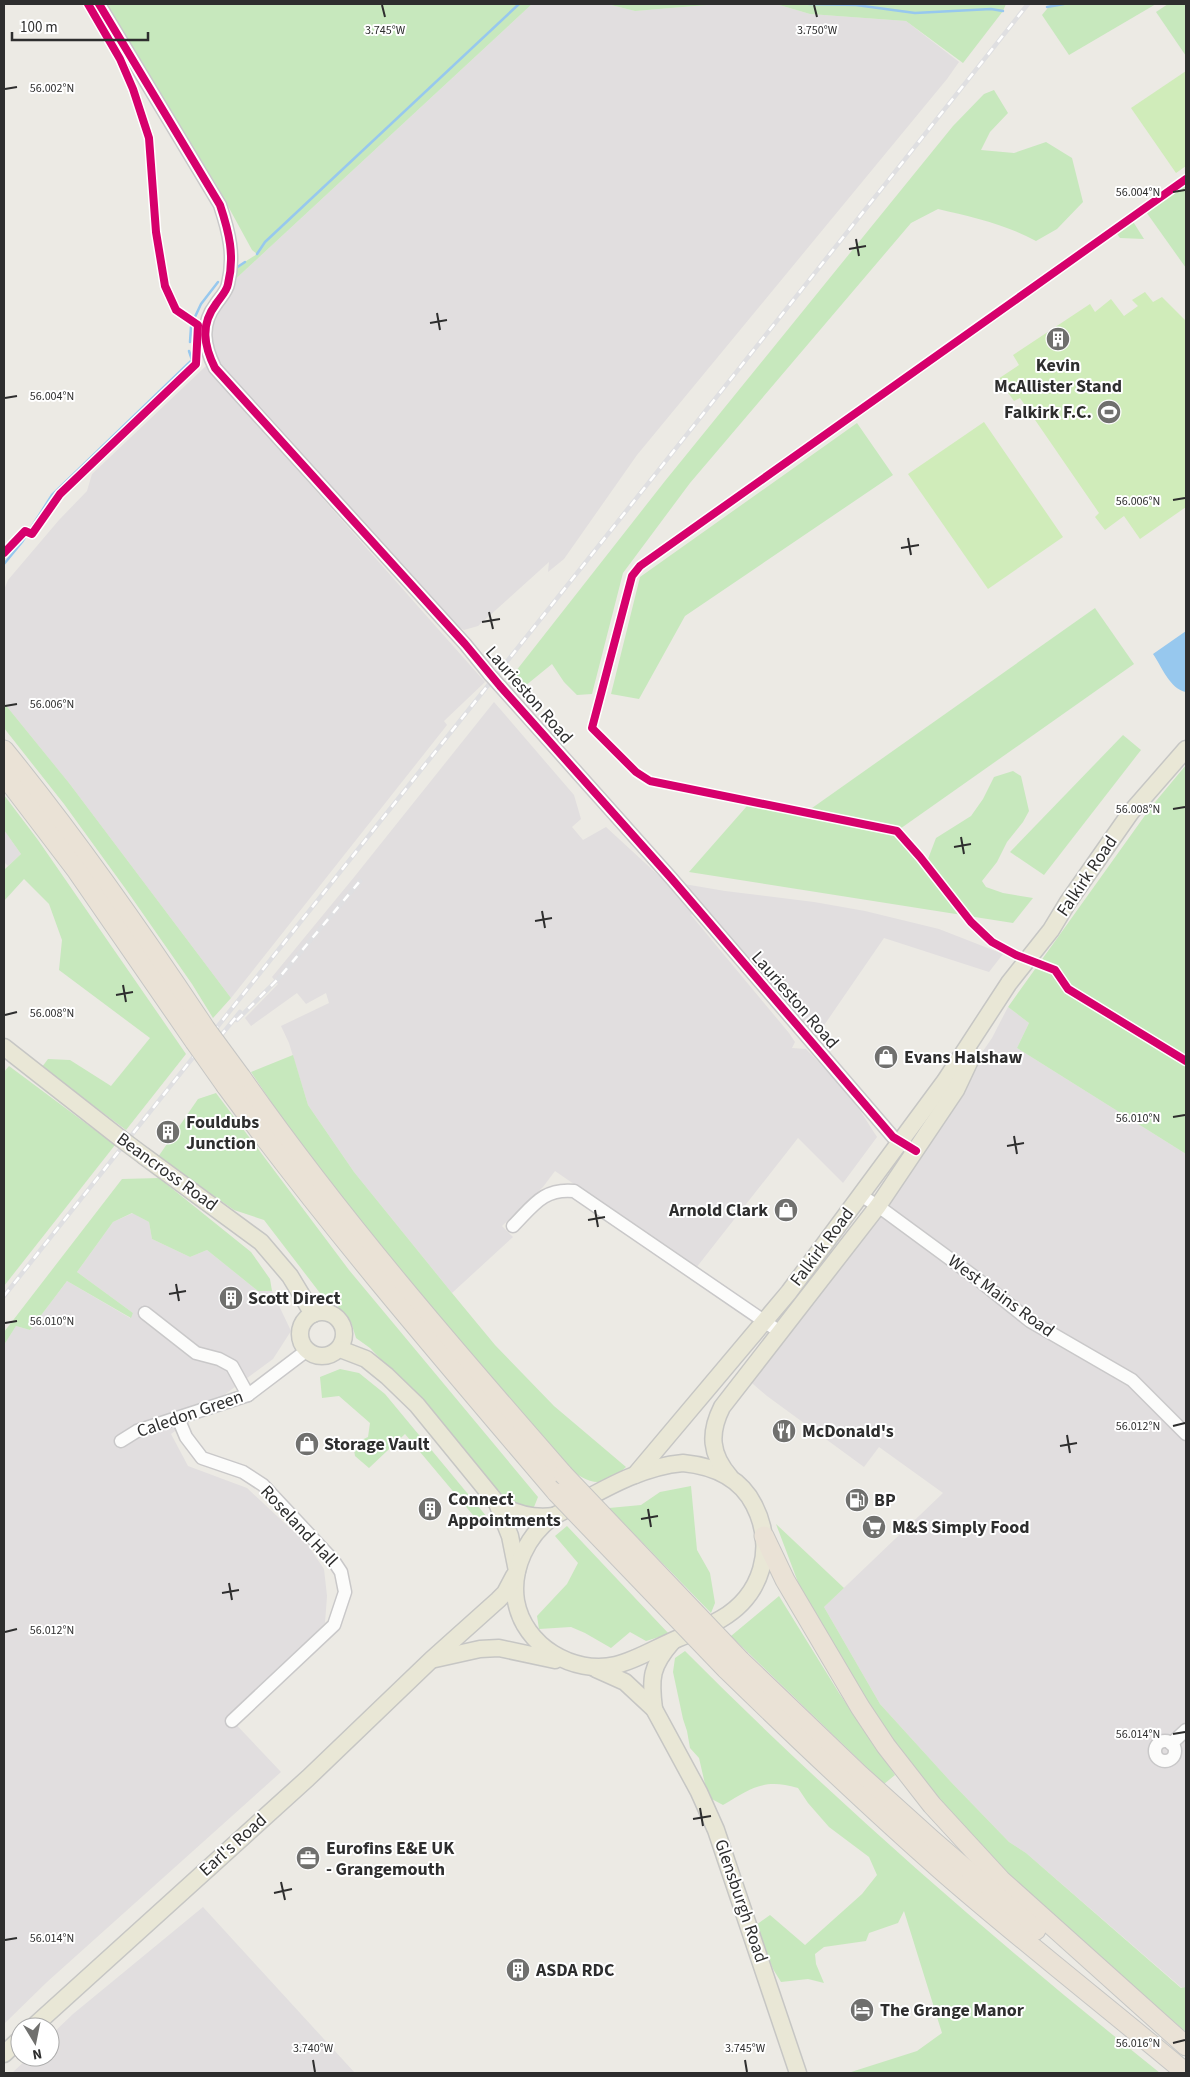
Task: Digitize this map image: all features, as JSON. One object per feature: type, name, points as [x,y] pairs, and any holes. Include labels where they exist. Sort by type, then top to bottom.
[{"type":"highway","points":[[4,750],[100,876],[175,981],[200,1035]]},
{"type":"highway","points":[[4,775],[234,1082],[302,1188],[478,1403],[557,1493],[733,1664],[812,1730],[938,1845],[1034,1928],[1186,2052]]},
{"type":"highway","points":[[234,1082],[450,1344],[563,1474],[822,1762],[942,1871],[1035,1950],[1186,2073]]},
{"type":"highway","points":[[764,1536],[785,1580],[856,1700],[886,1746],[932,1805],[984,1863],[1029,1906],[1186,2046]]},
{"type":"main road","name":"Falkirk Road","points":[[635,1475],[765,1322],[945,1081],[1009,983],[1051,930],[1068,902],[1131,812],[1186,749]]},
{"type":"main road","name":"Falkirk Road","points":[[730,1477],[723,1468],[715,1449],[713,1438],[716,1419],[722,1407],[878,1206],[916,1151],[956,1090],[993,1008]]},
{"type":"main road","name":"Beancross Road","points":[[4,1047],[120,1138],[261,1242],[290,1276],[313,1314]]},
{"type":"main road","points":[[327,1312],[341,1321],[345,1332],[344,1340],[340,1349],[334,1354],[323,1357],[315,1356],[306,1351],[302,1344],[300,1330],[303,1322],[313,1314],[327,1312]]},
{"type":"main road","points":[[340,1349],[366,1359],[417,1405],[497,1503],[510,1536],[516,1572]]},
{"type":"main road","points":[[431,1660],[473,1650],[499,1648],[583,1666],[617,1664],[720,1620],[744,1601],[752,1592],[762,1570],[764,1536],[758,1513],[752,1500],[730,1477],[708,1467],[683,1463],[667,1465],[635,1475],[554,1516],[533,1534],[516,1572],[514,1586],[517,1605],[530,1633],[538,1644],[548,1652],[583,1666]]},
{"type":"main road","points":[[497,1503],[524,1515],[544,1518],[554,1516]]},
{"type":"main road","name":"Earl's Road","points":[[44,2017],[308,1778],[431,1660],[505,1593],[516,1572]]},
{"type":"main road","name":"Glensburgh Road","points":[[654,1708],[651,1688],[654,1668],[661,1654],[675,1640]]},
{"type":"main road","name":"Glensburgh Road","points":[[583,1666],[618,1677],[654,1708],[716,1830],[798,2073]]},
{"type":"street","name":"Laurieston Road","points":[[99,4],[220,205],[228,230],[232,251],[228,286],[212,308],[206,321],[204,334],[208,354],[215,368],[471,651],[490,675],[674,882],[893,1137],[916,1151]]},
{"type":"street","points":[[513,1226],[552,1191],[574,1191],[780,1332]]},
{"type":"street","name":"West Mains Road","points":[[860,1195],[878,1206],[976,1278],[1030,1321],[1132,1380],[1186,1434]]},
{"type":"street","points":[[145,1313],[196,1353],[219,1359],[232,1366],[248,1395]]},
{"type":"street","name":"Caledon Green","points":[[121,1441],[137,1431],[248,1395],[306,1351]]},
{"type":"street","name":"Roseland Hall","points":[[178,1418],[186,1437],[202,1458],[243,1472],[263,1485],[334,1560],[341,1572],[345,1592],[334,1625],[232,1721]]},
{"type":"street","points":[[1171,1744],[1186,1730]]},
{"type":"shaded area","points":[[532,4],[607,4],[635,11],[719,4],[776,4],[810,14],[906,21],[959,62],[637,455],[564,559],[548,572],[549,562],[478,626],[464,630],[458,627],[215,368],[207,321],[228,286]]},
{"type":"shaded area","points":[[207,365],[216,378],[485,682],[444,721],[447,725],[231,998],[69,783],[4,703],[4,590],[8,580],[59,520],[87,491],[92,474]]},
{"type":"shaded area","points":[[494,702],[574,795],[581,819],[572,827],[583,840],[606,827],[669,885],[684,884],[865,911],[939,929],[1003,954],[989,972],[884,938],[816,1037],[813,1030],[800,1020],[706,911],[691,915],[789,1033],[795,1042],[792,1048],[806,1049],[850,1095],[877,1137],[843,1183],[798,1138],[696,1268],[555,1171],[543,1187],[502,1226],[513,1237],[452,1293],[354,1172],[308,1105],[289,1043],[281,1026],[329,1003],[326,993],[306,1004],[297,993],[251,1026],[245,1018],[278,984],[272,977]]},
{"type":"shaded area","points":[[4,830],[21,854],[8,866],[4,862]]},
{"type":"shaded area","points":[[1008,1007],[1029,1023],[1017,1048],[1186,1154],[1186,1987],[1182,1988],[1026,1853],[1009,1842],[951,1782],[880,1704],[824,1607],[943,1493],[879,1447],[864,1467],[767,1396],[746,1378],[956,1090],[992,1038]]},
{"type":"shaded area","points":[[133,1213],[149,1222],[152,1239],[190,1257],[207,1250],[258,1291],[272,1291],[291,1331],[273,1359],[171,1434],[188,1466],[247,1488],[307,1544],[324,1569],[327,1596],[325,1623],[229,1717],[281,1772],[47,1982],[4,2024],[4,1345],[16,1326],[30,1330],[67,1281],[130,1318],[133,1313],[77,1272],[113,1222]]},
{"type":"shaded area","points":[[203,1907],[355,2073],[12,2073],[18,2067],[60,2067],[60,2026]]},
{"type":"green space","points":[[105,4],[532,4],[228,286],[232,270],[257,254],[252,250],[217,186]]},
{"type":"green space","points":[[607,4],[719,4],[635,11]]},
{"type":"green space","points":[[776,4],[1006,4],[1003,11],[963,63],[906,21],[810,14]]},
{"type":"green space","points":[[1051,4],[1156,4],[1069,55],[1042,15]]},
{"type":"green space","points":[[1168,4],[1186,4],[1186,56],[1156,12]]},
{"type":"green space","points":[[1186,71],[1186,166],[1176,173],[1131,108]]},
{"type":"green space","points":[[994,90],[1008,113],[990,132],[981,150],[1014,153],[1046,142],[1072,158],[1083,202],[1057,229],[1036,241],[976,218],[938,209],[911,223],[690,483],[623,573],[592,694],[577,695],[564,682],[552,664],[525,686],[512,676],[665,481],[953,126],[984,94]]},
{"type":"green space","points":[[1186,179],[1186,268],[1144,209]]},
{"type":"green space","points":[[1132,220],[1144,239],[1120,238],[1115,231]]},
{"type":"green space","points":[[1145,292],[1153,302],[1162,297],[1186,321],[1186,507],[1140,539],[1124,516],[1105,530],[1095,517],[1099,513],[1020,398],[1014,401],[998,379],[1019,365],[1013,355],[1090,304],[1095,312],[1111,299],[1124,316],[1138,306],[1132,300]]},
{"type":"green space","points":[[984,422],[1063,537],[988,589],[908,474]]},
{"type":"green space","points":[[857,423],[893,475],[685,616],[639,699],[611,694],[640,577]]},
{"type":"green space","points":[[1095,608],[1134,664],[897,831],[805,813]]},
{"type":"green space","points":[[4,703],[69,783],[231,998],[213,1018],[192,984],[125,888],[64,804],[4,728]]},
{"type":"green space","points":[[1123,735],[1141,750],[1044,875],[1010,852]]},
{"type":"green space","points":[[1186,765],[1186,1154],[1017,1048],[1029,1023],[1008,1007],[1151,807]]},
{"type":"green space","points":[[1013,771],[1021,776],[1029,811],[1007,842],[997,862],[982,881],[986,887],[1003,893],[1033,898],[1013,923],[689,872],[747,806],[892,833],[919,863],[928,859],[936,838],[971,816],[983,799],[994,777]]},
{"type":"green space","points":[[4,795],[38,840],[186,1054],[126,1130],[42,1067],[48,1059],[70,1060],[111,1086],[150,1038],[59,970],[62,940],[49,904],[24,879],[4,901],[4,870],[21,854],[4,830]]},
{"type":"green space","points":[[293,1055],[308,1105],[354,1172],[495,1345],[554,1406],[626,1467],[617,1475],[602,1482],[595,1482],[580,1476],[564,1465],[375,1244],[300,1145],[251,1072]]},
{"type":"green space","points":[[9,1066],[115,1145],[4,1286],[4,1072]]},
{"type":"green space","points":[[216,1093],[349,1270],[538,1497],[534,1507],[519,1510],[502,1501],[417,1397],[370,1348],[356,1338],[351,1322],[337,1305],[323,1297],[264,1220],[234,1210],[158,1157],[198,1099]]},
{"type":"green space","points":[[159,1178],[251,1252],[270,1279],[272,1291],[258,1291],[207,1250],[190,1257],[152,1239],[149,1222],[132,1213],[113,1222],[77,1272],[133,1313],[131,1318],[67,1281],[30,1330],[16,1326],[4,1345],[4,1332],[122,1179]]},
{"type":"green space","points":[[340,1369],[359,1373],[385,1394],[487,1517],[483,1527],[405,1434],[369,1468],[355,1456],[353,1444],[368,1437],[370,1423],[339,1396],[322,1398],[320,1377]]},
{"type":"green space","points":[[691,1486],[697,1550],[710,1573],[715,1603],[711,1613],[609,1508],[641,1505],[660,1492]]},
{"type":"green space","points":[[776,1524],[844,1588],[824,1607],[880,1704],[1009,1842],[1026,1853],[1181,1988],[1186,1987],[1186,2032],[1016,1883],[930,1793],[877,1723],[810,1614]]},
{"type":"green space","points":[[567,1526],[669,1634],[646,1641],[630,1632],[611,1648],[571,1627],[539,1629],[537,1616],[567,1584],[578,1563],[555,1536]]},
{"type":"green space","points":[[779,1596],[839,1693],[895,1775],[884,1784],[731,1636]]},
{"type":"green space","points":[[685,1651],[799,1762],[916,1869],[1160,2073],[848,2073],[917,2051],[942,2033],[904,1911],[898,1923],[869,1933],[866,1941],[824,1947],[815,1954],[816,1964],[824,1983],[808,1979],[781,1982],[773,1969],[756,1925],[770,1915],[805,1945],[862,1894],[877,1875],[869,1857],[829,1827],[808,1803],[798,1788],[776,1784],[759,1786],[723,1805],[708,1797],[699,1758],[690,1748],[673,1672],[675,1658]]},
{"type":"water","points":[[1186,631],[1186,692],[1175,687],[1153,654]]},
{"type":"waterway","points":[[257,254],[265,242],[519,4]]},
{"type":"waterway","points":[[809,4],[856,5],[915,13],[991,9],[1003,11]]},
{"type":"waterway","points":[[1047,7],[1064,4]]},
{"type":"waterway","points":[[236,268],[245,262]]},
{"type":"waterway","points":[[194,319],[201,304],[218,282]]},
{"type":"waterway","points":[[190,342],[191,327]]},
{"type":"waterway","points":[[4,564],[22,542],[52,495],[192,360],[189,351]]},
{"type":"railway","points":[[4,1296],[1028,4]]},
{"type":"railway","points":[[237,1020],[278,979],[360,881]]},
{"type":"railway","points":[[210,1049],[240,1012]]},
{"type":"cycle path","points":[[4,553],[25,531],[32,534],[60,494],[196,364],[198,325],[176,310],[165,286],[156,232],[149,138],[133,89],[120,59],[88,4]]},
{"type":"cycle path","points":[[99,4],[220,205],[230,244],[231,264],[228,284],[211,312],[206,328],[206,344],[215,368],[465,644],[671,878],[893,1137],[916,1151]]},
{"type":"cycle path","points":[[1186,179],[640,566],[632,576],[592,728],[636,772],[650,781],[897,831],[971,922],[992,942],[1016,955],[1055,970],[1068,989],[1186,1061]]},
{"type":"place","name":"Kevin McAllister Stand","points":[[1058,339]]},
{"type":"place","name":"Falkirk F.C.","points":[[1109,412]]},
{"type":"place","name":"Evans Halshaw","points":[[886,1057]]},
{"type":"place","name":"Fouldubs Junction","points":[[168,1132]]},
{"type":"place","name":"Arnold Clark","points":[[786,1210]]},
{"type":"place","name":"Scott Direct","points":[[231,1298]]},
{"type":"place","name":"McDonald's","points":[[784,1431]]},
{"type":"place","name":"Storage Vault","points":[[307,1444]]},
{"type":"place","name":"BP","points":[[857,1500]]},
{"type":"place","name":"Connect Appointments","points":[[430,1509]]},
{"type":"place","name":"M&S Simply Food","points":[[874,1527]]},
{"type":"place","name":"Eurofins E&E UK - Grangemouth","points":[[308,1858]]},
{"type":"place","name":"ASDA RDC","points":[[518,1970]]},
{"type":"place","name":"The Grange Manor","points":[[862,2010]]}]
